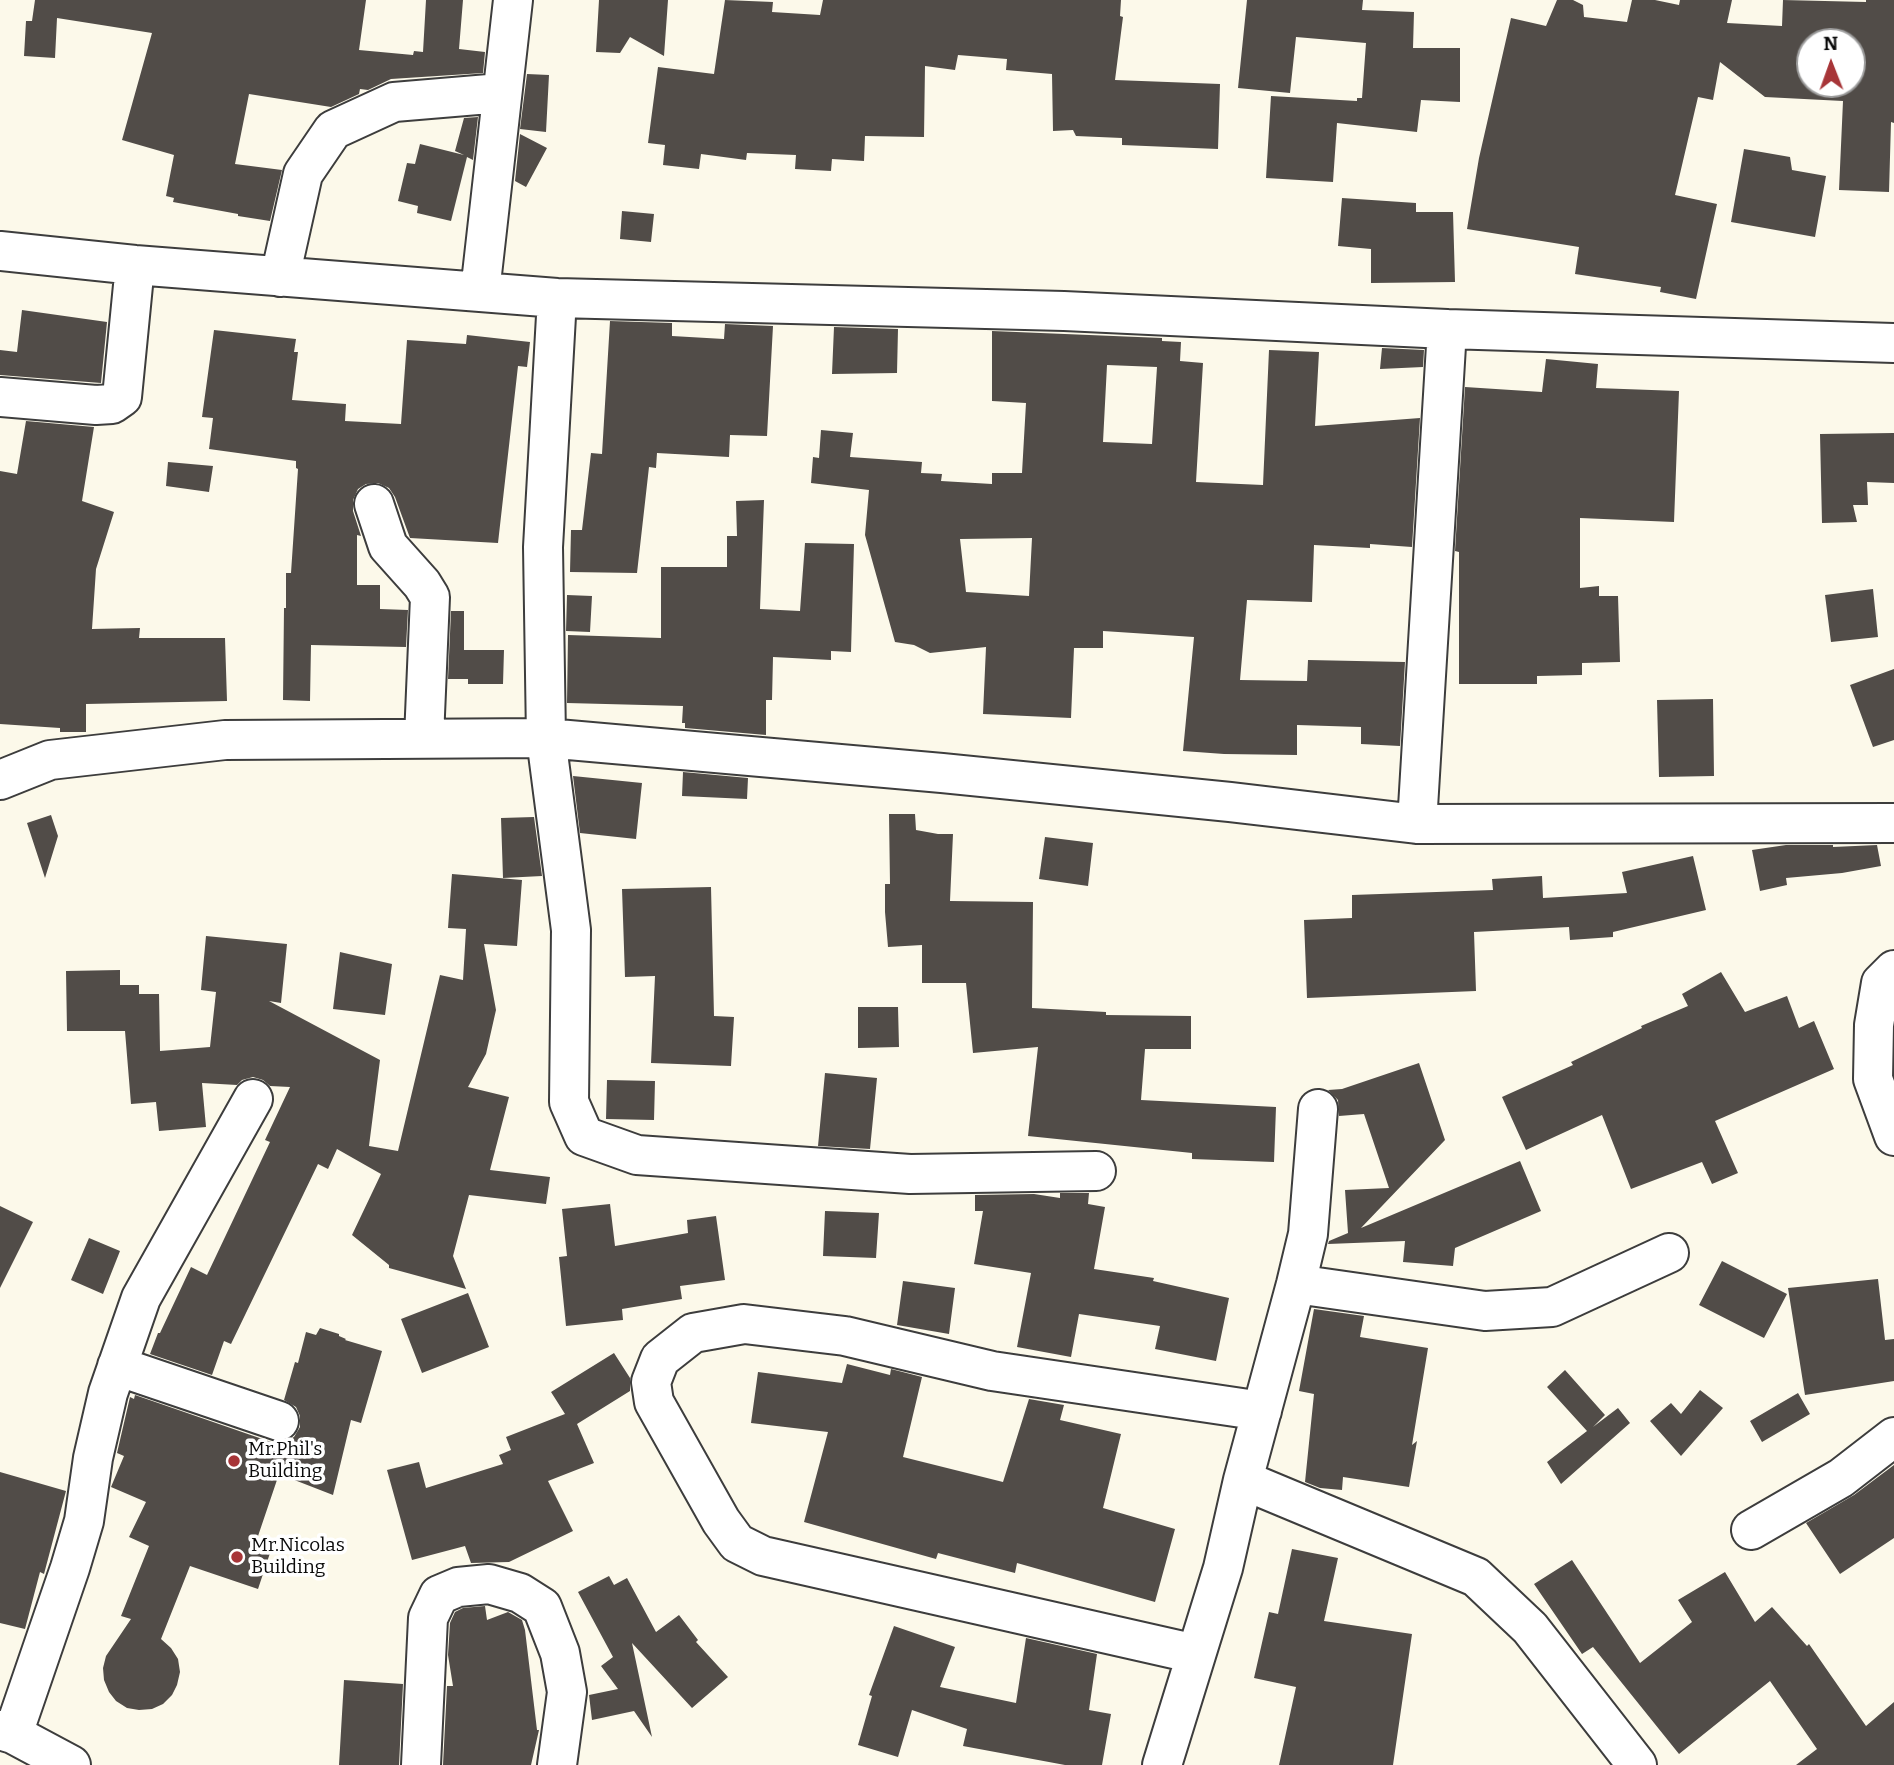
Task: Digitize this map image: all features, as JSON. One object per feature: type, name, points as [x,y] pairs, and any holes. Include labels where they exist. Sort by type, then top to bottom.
[{"type":"street","points":[[480,292],[513,0]]},
{"type":"street","points":[[280,277],[303,174],[333,131],[394,102],[501,93]]},
{"type":"street","points":[[0,251],[135,265],[557,298],[1064,310],[1447,328],[1894,343]]},
{"type":"street","points":[[0,397],[96,405],[112,404],[122,397],[135,265]]},
{"type":"street","points":[[557,298],[543,547],[546,738],[571,930],[569,1101],[584,1136],[637,1155],[910,1174],[1096,1171]]},
{"type":"street","points":[[1417,824],[1447,328]]},
{"type":"street","points":[[374,504],[388,546],[430,597],[424,738]]},
{"type":"street","points":[[0,780],[50,760],[225,740],[546,738],[1230,802],[1417,824],[1894,823]]},
{"type":"street","points":[[1894,970],[1881,983],[1874,1025],[1873,1079],[1894,1136]]},
{"type":"street","points":[[71,1765],[6,1732],[70,1568],[83,1521],[93,1458],[108,1393],[141,1298],[253,1099]]},
{"type":"street","points":[[1162,1765],[1223,1568],[1308,1234],[1318,1110]]},
{"type":"street","points":[[1296,1284],[1485,1311],[1552,1307],[1668,1252]]},
{"type":"street","points":[[1196,1654],[763,1556],[737,1543],[721,1521],[654,1402],[651,1382],[660,1359],[694,1333],[744,1324],[845,1336],[992,1371],[1262,1411]]},
{"type":"street","points":[[117,1366],[279,1421]]},
{"type":"street","points":[[1751,1530],[1841,1478],[1894,1437]]},
{"type":"street","points":[[1244,1480],[1476,1577],[1530,1628],[1637,1765]]},
{"type":"street","points":[[421,1765],[428,1618],[439,1595],[458,1587],[489,1584],[520,1593],[542,1607],[560,1653],[566,1692],[557,1765]]},
{"type":"building","points":[[35,0],[366,0],[359,50],[413,55],[414,51],[423,52],[426,0],[463,0],[459,49],[485,52],[483,73],[391,79],[368,90],[360,89],[359,94],[331,107],[249,94],[235,164],[282,170],[270,221],[238,216],[173,202],[174,198],[166,196],[174,155],[122,140],[152,33],[57,18],[55,58],[24,56],[26,21],[32,21]]},
{"type":"building","points":[[599,0],[668,0],[664,56],[630,37],[620,53],[596,52]]},
{"type":"building","points":[[725,0],[773,2],[772,12],[820,15],[823,0],[1121,0],[1120,16],[1123,17],[1115,80],[1220,84],[1218,149],[1122,145],[1122,138],[1076,136],[1073,130],[1053,131],[1052,74],[1006,70],[1007,59],[958,55],[955,70],[925,66],[924,137],[865,136],[864,161],[832,159],[831,171],[795,169],[796,155],[747,153],[746,160],[701,154],[699,169],[663,165],[665,145],[648,143],[658,67],[714,74]]},
{"type":"building","points":[[1247,0],[1363,0],[1362,10],[1414,12],[1413,48],[1460,48],[1460,102],[1421,100],[1417,132],[1337,123],[1333,182],[1266,178],[1271,96],[1357,101],[1357,98],[1362,98],[1366,43],[1296,37],[1290,93],[1238,88]]},
{"type":"building","points":[[1557,0],[1573,0],[1583,5],[1584,17],[1627,22],[1632,0],[1655,0],[1679,5],[1680,0],[1732,0],[1727,23],[1782,26],[1783,0],[1894,0],[1894,123],[1891,122],[1889,192],[1839,190],[1843,101],[1765,97],[1720,62],[1713,100],[1698,97],[1675,195],[1717,204],[1696,299],[1660,292],[1661,287],[1575,274],[1579,247],[1467,229],[1479,158],[1511,18],[1546,26]]},
{"type":"building","points":[[527,74],[549,75],[546,132],[520,129]]},
{"type":"building","points":[[478,117],[473,160],[467,157],[451,221],[417,213],[418,206],[398,201],[407,163],[415,164],[420,144],[464,155],[455,151],[464,118]]},
{"type":"building","points":[[520,134],[547,148],[526,187],[515,181]]},
{"type":"building","points":[[1744,149],[1790,157],[1792,170],[1826,176],[1815,237],[1731,222]]},
{"type":"building","points":[[1342,198],[1416,203],[1416,212],[1453,212],[1455,282],[1371,283],[1371,249],[1338,246]]},
{"type":"building","points":[[622,211],[654,214],[651,242],[620,239]]},
{"type":"building","points":[[22,310],[107,322],[101,383],[0,375],[0,350],[17,352]]},
{"type":"building","points":[[610,321],[672,323],[672,336],[724,339],[725,324],[773,326],[767,436],[730,435],[729,457],[657,453],[656,468],[649,467],[637,573],[570,572],[571,530],[582,530],[591,453],[602,454]]},
{"type":"building","points":[[834,327],[898,329],[897,373],[832,374]]},
{"type":"building","points":[[214,330],[296,339],[294,352],[298,352],[292,400],[346,404],[345,421],[401,424],[407,340],[466,344],[467,335],[530,342],[527,367],[518,366],[498,543],[410,538],[389,488],[378,483],[366,484],[358,489],[353,500],[353,511],[361,536],[357,535],[357,585],[380,585],[380,609],[408,610],[406,647],[311,645],[310,701],[283,700],[284,608],[286,573],[291,573],[298,469],[296,461],[209,449],[213,418],[202,417]]},
{"type":"building","points":[[992,331],[1162,338],[1162,341],[1181,342],[1180,361],[1203,363],[1196,482],[1263,485],[1269,350],[1319,352],[1315,426],[1420,418],[1412,547],[1370,544],[1370,548],[1314,545],[1312,602],[1247,600],[1240,680],[1307,681],[1308,660],[1405,662],[1400,746],[1361,744],[1361,727],[1297,725],[1297,755],[1183,751],[1194,637],[1103,631],[1103,648],[1074,648],[1071,718],[983,714],[986,647],[930,653],[914,645],[895,642],[865,535],[869,490],[811,483],[813,457],[819,458],[821,430],[853,433],[850,457],[922,462],[921,473],[942,474],[941,481],[992,484],[992,473],[1022,473],[1026,403],[992,401]],"holes":[[[1107,365],[1157,367],[1152,444],[1103,442]],[[1032,538],[1029,596],[966,592],[960,539]]]},
{"type":"building","points":[[1382,348],[1424,350],[1423,367],[1380,369]]},
{"type":"building","points":[[1546,359],[1598,364],[1596,388],[1679,391],[1674,522],[1580,518],[1580,588],[1599,586],[1599,596],[1618,596],[1620,662],[1582,663],[1582,675],[1537,676],[1537,684],[1459,684],[1459,552],[1455,551],[1465,387],[1542,392]]},
{"type":"building","points":[[26,421],[94,427],[82,501],[114,512],[96,569],[92,629],[140,628],[139,638],[225,638],[227,701],[86,704],[86,732],[60,732],[60,728],[0,724],[0,471],[17,474]]},
{"type":"building","points":[[1894,433],[1894,483],[1867,482],[1868,505],[1853,505],[1857,522],[1822,523],[1820,434]]},
{"type":"building","points":[[168,462],[213,466],[209,492],[166,486]]},
{"type":"building","points":[[764,500],[760,609],[800,611],[805,543],[854,544],[851,652],[831,651],[831,660],[773,657],[772,700],[766,700],[766,735],[685,728],[685,723],[682,723],[683,706],[567,703],[568,635],[661,638],[661,567],[727,567],[727,536],[737,536],[736,501]]},
{"type":"building","points":[[1873,589],[1878,637],[1831,642],[1825,595]]},
{"type":"building","points":[[567,595],[592,596],[590,632],[566,631]]},
{"type":"building","points":[[451,611],[464,611],[464,650],[504,650],[503,684],[468,684],[468,679],[448,679]]},
{"type":"building","points":[[1894,669],[1894,740],[1873,747],[1850,685]]},
{"type":"building","points":[[1713,699],[1714,776],[1659,777],[1657,700]]},
{"type":"building","points":[[683,772],[748,778],[747,799],[682,796]]},
{"type":"building","points":[[573,776],[642,783],[636,839],[580,833]]},
{"type":"building","points":[[889,814],[915,814],[916,830],[953,834],[950,901],[1033,902],[1032,1008],[1106,1012],[1106,1015],[1191,1016],[1191,1049],[1145,1049],[1141,1100],[1276,1107],[1274,1162],[1192,1159],[1192,1153],[1028,1136],[1038,1047],[973,1053],[966,983],[922,983],[922,945],[888,947],[885,884],[890,884]]},
{"type":"building","points":[[51,815],[58,836],[45,878],[27,823]]},
{"type":"building","points":[[534,817],[542,876],[503,878],[501,818]]},
{"type":"building","points":[[1045,837],[1093,843],[1088,886],[1039,879]]},
{"type":"building","points":[[1786,845],[1877,845],[1881,866],[1786,878],[1787,885],[1760,891],[1752,850]]},
{"type":"building","points":[[1693,856],[1706,910],[1613,932],[1613,937],[1570,940],[1569,927],[1474,932],[1476,991],[1307,998],[1304,920],[1352,918],[1352,895],[1493,890],[1492,879],[1542,876],[1543,898],[1627,893],[1622,872]]},
{"type":"building","points":[[452,874],[522,880],[517,946],[484,944],[496,1010],[486,1054],[468,1087],[509,1097],[490,1170],[550,1177],[546,1204],[469,1195],[453,1256],[466,1289],[389,1268],[389,1265],[352,1235],[381,1174],[337,1149],[328,1169],[318,1164],[231,1344],[224,1341],[212,1375],[150,1354],[191,1267],[207,1275],[270,1142],[265,1140],[290,1087],[270,1086],[253,1077],[242,1080],[237,1085],[202,1083],[206,1127],[159,1131],[156,1102],[131,1104],[125,1031],[67,1031],[66,971],[120,970],[120,985],[139,985],[139,994],[159,994],[160,1051],[210,1047],[216,992],[201,990],[206,936],[287,944],[281,1003],[269,1001],[380,1060],[369,1146],[398,1151],[440,975],[463,980],[466,929],[448,928]]},
{"type":"building","points":[[711,887],[714,1016],[734,1017],[731,1066],[651,1063],[655,976],[625,977],[622,889]]},
{"type":"building","points":[[340,952],[392,964],[385,1015],[333,1009]]},
{"type":"building","points":[[1721,972],[1745,1012],[1787,996],[1799,1028],[1814,1021],[1834,1069],[1715,1121],[1738,1173],[1712,1184],[1702,1162],[1631,1189],[1602,1115],[1526,1150],[1502,1097],[1573,1065],[1571,1062],[1642,1028],[1641,1026],[1688,1006],[1682,994]]},
{"type":"building","points":[[858,1007],[898,1007],[899,1047],[858,1048]]},
{"type":"building","points":[[1419,1063],[1445,1140],[1361,1228],[1520,1161],[1541,1211],[1455,1248],[1453,1266],[1403,1262],[1405,1241],[1328,1244],[1329,1241],[1348,1233],[1345,1190],[1389,1188],[1364,1114],[1339,1116],[1338,1100],[1328,1090],[1342,1089]]},
{"type":"building","points":[[825,1073],[877,1078],[870,1149],[818,1146]]},
{"type":"building","points":[[607,1080],[655,1081],[654,1120],[606,1119]]},
{"type":"building","points":[[1060,1193],[1089,1193],[1088,1204],[1105,1207],[1094,1269],[1154,1278],[1153,1281],[1229,1298],[1216,1361],[1155,1349],[1160,1326],[1079,1314],[1071,1357],[1017,1347],[1031,1273],[974,1264],[983,1211],[975,1211],[975,1195],[1034,1194],[1060,1198]]},
{"type":"building","points":[[610,1204],[615,1246],[688,1233],[687,1220],[716,1216],[725,1280],[680,1286],[682,1299],[622,1309],[623,1320],[566,1326],[559,1257],[567,1256],[562,1209]]},
{"type":"building","points":[[0,1206],[33,1222],[0,1288]]},
{"type":"building","points":[[825,1211],[879,1213],[876,1258],[823,1256]]},
{"type":"building","points":[[89,1238],[120,1251],[103,1294],[71,1280]]},
{"type":"building","points":[[1722,1261],[1787,1294],[1764,1338],[1699,1305]]},
{"type":"building","points":[[1878,1279],[1885,1340],[1894,1339],[1894,1381],[1805,1395],[1788,1288]]},
{"type":"building","points":[[903,1281],[955,1288],[949,1334],[897,1325]]},
{"type":"building","points":[[468,1293],[489,1347],[422,1373],[401,1319]]},
{"type":"building","points":[[1314,1309],[1364,1316],[1360,1337],[1428,1348],[1412,1445],[1417,1441],[1409,1487],[1343,1477],[1342,1490],[1320,1488],[1305,1482],[1314,1394],[1299,1391]]},
{"type":"building","points":[[320,1328],[339,1334],[345,1340],[382,1351],[361,1423],[351,1420],[333,1495],[279,1474],[257,1539],[273,1544],[258,1589],[190,1566],[161,1639],[178,1659],[180,1672],[177,1685],[163,1704],[152,1709],[127,1708],[109,1692],[103,1668],[106,1656],[131,1619],[121,1616],[149,1546],[129,1537],[146,1502],[111,1487],[124,1456],[117,1453],[130,1397],[134,1399],[135,1395],[271,1442],[284,1442],[294,1437],[300,1427],[300,1416],[296,1407],[284,1400],[295,1362],[298,1363],[306,1332],[316,1335]]},
{"type":"building","points":[[614,1353],[630,1378],[630,1391],[577,1424],[594,1463],[548,1481],[573,1531],[509,1562],[471,1563],[465,1546],[412,1560],[387,1470],[419,1462],[426,1488],[503,1464],[499,1455],[511,1450],[506,1437],[565,1414],[551,1392]]},
{"type":"building","points":[[847,1364],[890,1375],[891,1369],[922,1377],[903,1457],[1003,1482],[1029,1399],[1064,1405],[1060,1420],[1121,1434],[1103,1508],[1175,1529],[1155,1602],[1017,1563],[1015,1573],[938,1553],[936,1559],[804,1522],[828,1432],[751,1423],[758,1372],[842,1383]]},
{"type":"building","points":[[1565,1370],[1605,1415],[1593,1427],[1618,1408],[1630,1423],[1561,1484],[1547,1462],[1587,1431],[1547,1387]]},
{"type":"building","points":[[1700,1390],[1723,1408],[1681,1456],[1650,1421],[1671,1403],[1681,1414]]},
{"type":"building","points":[[1798,1393],[1810,1414],[1762,1442],[1750,1421]]},
{"type":"building","points":[[1894,1465],[1894,1538],[1840,1574],[1806,1523],[1854,1495]]},
{"type":"building","points":[[0,1472],[66,1491],[44,1574],[40,1572],[25,1629],[0,1623]]},
{"type":"building","points":[[1292,1549],[1338,1558],[1324,1621],[1412,1634],[1393,1765],[1279,1765],[1296,1687],[1254,1678],[1269,1612],[1278,1614]]},
{"type":"building","points":[[1572,1560],[1640,1663],[1692,1622],[1678,1600],[1725,1572],[1755,1622],[1772,1607],[1807,1646],[1809,1644],[1866,1726],[1894,1702],[1894,1765],[1796,1765],[1817,1749],[1770,1681],[1679,1754],[1593,1647],[1582,1654],[1534,1584]]},
{"type":"building","points":[[609,1576],[614,1585],[627,1578],[656,1632],[679,1615],[698,1640],[696,1642],[728,1677],[692,1708],[632,1643],[652,1737],[634,1711],[592,1720],[589,1695],[618,1689],[601,1666],[613,1657],[578,1592]]},
{"type":"building","points":[[485,1606],[487,1620],[508,1612],[522,1620],[525,1630],[539,1730],[531,1765],[443,1765],[447,1686],[453,1686],[448,1655],[450,1623],[455,1612],[463,1608]]},
{"type":"building","points":[[894,1626],[955,1647],[940,1687],[1016,1703],[1026,1638],[1097,1654],[1089,1710],[1111,1714],[1102,1765],[1065,1765],[963,1746],[967,1729],[912,1710],[898,1757],[858,1745],[872,1696],[869,1695]]},
{"type":"building","points":[[344,1680],[403,1684],[399,1765],[339,1765]]},
{"type":"place","name":"Mr.Phil's Building","points":[[234,1461]]},
{"type":"place","name":"Mr.Nicolas Building","points":[[237,1557]]}]
